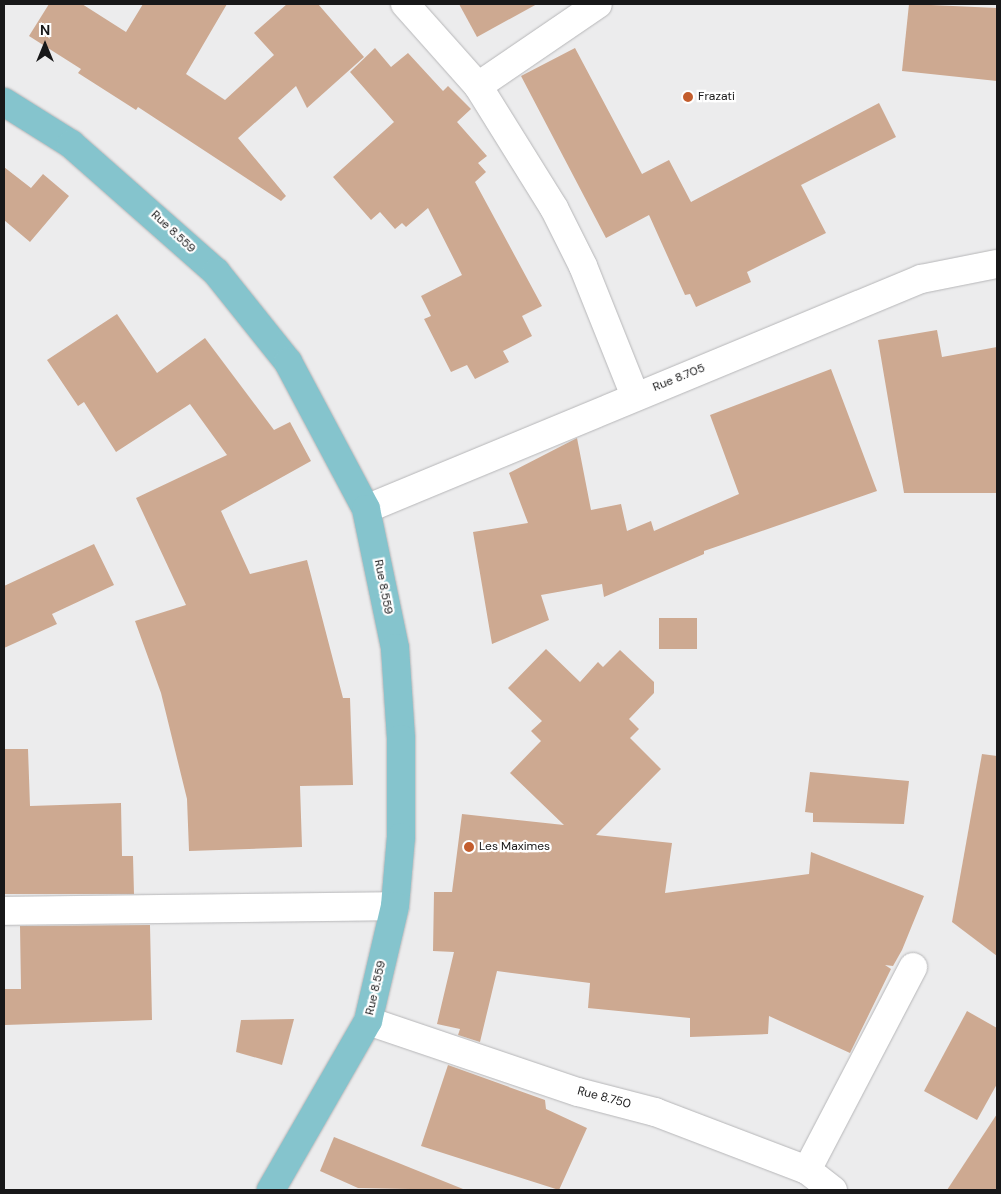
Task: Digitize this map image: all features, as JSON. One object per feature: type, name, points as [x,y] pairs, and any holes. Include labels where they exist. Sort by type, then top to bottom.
[{"type":"main road","name":"Rue 8.559","points":[[4,102],[71,144],[216,272],[288,362],[366,509],[395,648],[401,837],[395,906],[368,1021],[271,1190]]},
{"type":"street","points":[[405,4],[478,86],[554,208],[579,257],[635,396]]},
{"type":"street","points":[[478,86],[598,4]]},
{"type":"street","name":"Rue 8.705","points":[[366,509],[921,279],[997,264]]},
{"type":"street","points":[[4,910],[395,906]]},
{"type":"street","points":[[807,1170],[913,967]]},
{"type":"street","name":"Rue 8.750","points":[[368,1021],[578,1092],[655,1112],[807,1170],[833,1190]]},
{"type":"building","points":[[49,4],[82,4],[126,32],[143,4],[227,4],[186,74],[225,100],[274,55],[254,33],[287,4],[318,4],[364,57],[307,108],[296,86],[238,138],[286,196],[281,201],[138,107],[136,110],[78,73],[81,69],[29,36]]},
{"type":"building","points":[[459,4],[537,4],[477,37]]},
{"type":"building","points":[[909,4],[997,8],[997,81],[902,71]]},
{"type":"building","points":[[375,48],[391,67],[408,53],[443,91],[448,86],[471,109],[457,122],[487,156],[478,163],[486,172],[475,182],[542,306],[522,316],[532,336],[503,351],[509,362],[475,379],[467,365],[451,372],[424,319],[431,316],[421,296],[462,275],[428,208],[406,227],[402,223],[395,229],[380,212],[371,220],[333,177],[394,122],[350,72]]},
{"type":"building","points":[[575,48],[642,174],[669,160],[691,202],[879,103],[896,137],[801,185],[826,233],[747,272],[751,282],[696,307],[690,294],[685,295],[649,215],[606,238],[521,76]]},
{"type":"building","points":[[4,167],[31,188],[43,174],[69,196],[30,242],[4,220]]},
{"type":"building","points":[[117,314],[157,373],[205,338],[274,430],[290,422],[311,461],[221,511],[250,574],[307,560],[343,698],[350,698],[353,785],[300,786],[302,847],[189,851],[187,799],[161,693],[135,621],[186,605],[136,498],[227,455],[190,404],[116,452],[84,402],[78,406],[47,360]]},
{"type":"building","points":[[937,330],[942,357],[997,347],[997,493],[904,493],[878,340]]},
{"type":"building","points":[[831,369],[877,491],[704,551],[704,554],[604,597],[602,584],[541,595],[549,620],[492,644],[473,532],[528,523],[509,473],[577,438],[591,510],[621,504],[627,531],[651,521],[654,531],[739,494],[710,415]]},
{"type":"building","points":[[94,544],[114,585],[52,614],[57,624],[4,648],[4,586]]},
{"type":"building","points":[[659,618],[697,618],[697,649],[659,649]]},
{"type":"building","points":[[546,649],[580,682],[598,662],[603,667],[620,650],[654,682],[654,693],[629,719],[639,729],[630,738],[661,769],[596,835],[672,843],[665,893],[809,874],[811,852],[924,896],[902,950],[893,966],[885,965],[891,969],[850,1053],[769,1016],[768,1034],[690,1037],[690,1018],[588,1008],[590,983],[497,971],[480,1042],[458,1035],[460,1029],[437,1024],[454,952],[433,951],[434,892],[452,892],[462,814],[564,825],[510,773],[541,741],[531,731],[542,721],[508,688]]},
{"type":"building","points":[[4,749],[28,749],[30,806],[121,803],[122,856],[133,856],[134,894],[4,894]]},
{"type":"building","points":[[982,754],[997,756],[997,956],[952,922]]},
{"type":"building","points":[[810,772],[909,781],[904,824],[813,822],[813,813],[805,812]]},
{"type":"building","points":[[150,925],[152,1020],[5,1025],[4,989],[21,989],[20,926]]},
{"type":"building","points":[[967,1011],[997,1028],[997,1084],[977,1120],[924,1091]]},
{"type":"building","points":[[294,1019],[282,1065],[236,1052],[241,1020]]},
{"type":"building","points":[[448,1065],[545,1100],[546,1109],[587,1128],[559,1190],[421,1146]]},
{"type":"building","points":[[997,1114],[997,1190],[947,1190]]},
{"type":"building","points":[[334,1137],[463,1190],[358,1188],[320,1171]]},
{"type":"place","name":"Frazati","points":[[688,97]]},
{"type":"place","name":"Les Maximes","points":[[469,847]]}]
